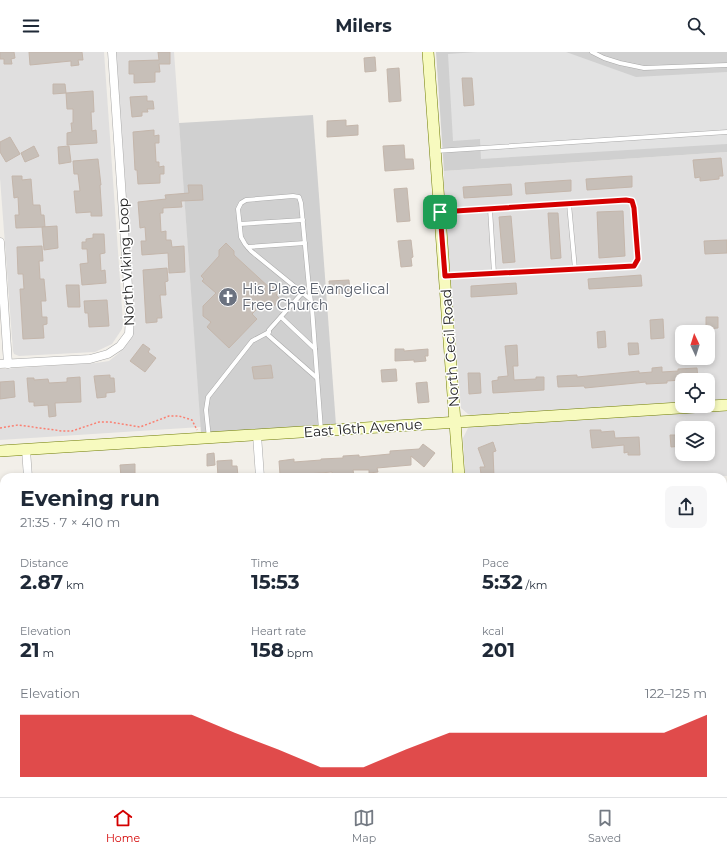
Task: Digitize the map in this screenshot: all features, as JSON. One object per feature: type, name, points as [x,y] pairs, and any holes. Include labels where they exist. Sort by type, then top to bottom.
[{"type":"street","name":"North Viking Loop","points":[[4,364],[90,359],[108,354],[120,346],[129,334],[130,316],[112,52]]},
{"type":"street","name":"North Cecil Road","points":[[428,52],[459,473]]},
{"type":"street","points":[[0,242],[4,364]]},
{"type":"street","name":"East 16th Avenue","points":[[0,451],[727,405]]},
{"type":"street","points":[[257,435],[260,473]]},
{"type":"street","points":[[26,450],[28,473]]},
{"type":"lane","points":[[592,52],[620,63],[644,68],[727,65]]},
{"type":"lane","points":[[436,152],[727,132]]},
{"type":"lane","points":[[310,298],[248,247],[241,237],[238,209],[241,203],[246,200],[293,196],[299,197],[303,220],[315,349],[321,431]]},
{"type":"lane","points":[[440,212],[626,200],[632,201],[634,208],[638,259],[634,266],[445,276]]},
{"type":"lane","points":[[569,204],[575,269]]},
{"type":"lane","points":[[490,209],[494,273]]},
{"type":"lane","points":[[240,224],[303,220]]},
{"type":"lane","points":[[248,247],[305,243]]},
{"type":"lane","points":[[206,438],[206,410],[208,397],[252,341],[269,332],[269,330],[303,292]]},
{"type":"lane","points":[[281,316],[315,349]]},
{"type":"lane","points":[[269,332],[268,335],[272,339],[317,378]]},
{"type":"path","points":[[0,428],[18,425],[72,431],[99,422],[110,422],[140,427],[169,416],[179,416],[192,420],[206,438]]},
{"type":"shaded area","points":[[0,52],[104,52],[123,323],[122,329],[112,344],[95,352],[19,356],[14,354],[13,351],[0,178]]},
{"type":"shaded area","points":[[116,52],[174,52],[201,427],[0,440],[0,369],[109,361],[128,343],[132,335],[134,325],[134,308]]},
{"type":"shaded area","points":[[436,52],[727,52],[727,152],[444,171]]},
{"type":"shaded area","points":[[477,52],[566,52],[636,77],[727,72],[727,144],[481,159],[480,139],[453,141],[448,54]]},
{"type":"shaded area","points":[[313,115],[336,425],[201,433],[179,123]]},
{"type":"shaded area","points":[[727,152],[727,399],[715,400],[715,373],[675,373],[675,402],[474,416],[468,414],[461,408],[444,198],[444,171]]},
{"type":"shaded area","points":[[727,409],[727,473],[465,473],[463,438],[468,428],[474,425],[675,412],[715,413],[715,410]]},
{"type":"building","points":[[0,52],[14,52],[15,58],[11,59],[12,64],[4,64],[4,59],[0,59]]},
{"type":"building","points":[[29,52],[82,52],[83,60],[78,60],[79,65],[71,66],[71,61],[30,65]]},
{"type":"building","points":[[158,52],[170,52],[170,64],[159,64],[160,72],[155,72],[155,82],[134,83],[134,74],[129,74],[129,61],[159,60]]},
{"type":"building","points":[[375,57],[376,71],[365,72],[364,58]]},
{"type":"building","points":[[399,68],[401,101],[389,102],[387,69]]},
{"type":"building","points":[[462,78],[472,78],[474,105],[464,106]]},
{"type":"building","points":[[53,84],[65,84],[66,93],[53,94]]},
{"type":"building","points":[[93,91],[94,112],[91,112],[92,131],[96,130],[97,143],[67,145],[67,133],[72,132],[71,123],[73,123],[73,109],[67,109],[66,93]]},
{"type":"building","points":[[147,96],[147,101],[153,101],[154,109],[147,109],[148,112],[142,112],[142,116],[132,117],[130,97]]},
{"type":"building","points":[[346,120],[346,126],[358,125],[358,135],[327,137],[327,121]]},
{"type":"building","points":[[154,130],[154,136],[159,135],[159,143],[155,143],[156,162],[159,162],[159,167],[164,166],[164,174],[160,174],[160,183],[138,184],[137,170],[135,170],[133,132]]},
{"type":"building","points":[[10,137],[20,154],[6,162],[0,152],[0,142]]},
{"type":"building","points":[[404,145],[405,159],[413,159],[414,169],[385,171],[383,146]]},
{"type":"building","points":[[34,146],[39,156],[25,162],[21,153]]},
{"type":"building","points":[[69,146],[71,162],[59,164],[58,147]]},
{"type":"building","points":[[721,158],[723,176],[719,176],[719,179],[700,181],[700,177],[695,178],[693,160]]},
{"type":"building","points":[[98,159],[102,216],[91,216],[91,212],[76,213],[74,191],[80,191],[78,174],[74,174],[73,161]]},
{"type":"building","points":[[12,176],[22,176],[22,180],[31,179],[33,205],[40,205],[41,215],[44,215],[45,227],[16,228],[15,215],[19,215],[18,197],[14,198]]},
{"type":"building","points":[[632,176],[632,187],[587,190],[586,179]]},
{"type":"building","points":[[571,180],[571,191],[526,194],[525,183]]},
{"type":"building","points":[[511,184],[512,195],[464,198],[463,187]]},
{"type":"building","points":[[188,185],[202,185],[203,200],[181,201],[182,207],[163,208],[163,213],[160,213],[161,232],[166,231],[166,240],[171,240],[172,247],[184,246],[185,272],[169,273],[168,253],[142,255],[141,241],[146,241],[145,227],[140,228],[138,202],[166,199],[165,195],[189,193]]},
{"type":"building","points":[[407,188],[410,221],[397,222],[394,189]]},
{"type":"building","points":[[623,211],[625,256],[599,258],[597,212]]},
{"type":"building","points":[[548,213],[558,213],[561,258],[551,259]]},
{"type":"building","points":[[511,216],[515,262],[503,263],[499,217]]},
{"type":"building","points":[[57,226],[58,248],[44,250],[42,227]]},
{"type":"building","points":[[93,234],[104,234],[105,253],[100,254],[101,271],[105,270],[106,283],[82,285],[80,264],[88,263],[87,249],[82,249],[82,242],[86,242],[86,239],[93,238]]},
{"type":"building","points":[[411,240],[413,257],[411,258],[412,266],[401,267],[398,241]]},
{"type":"building","points":[[727,240],[727,253],[705,254],[704,241]]},
{"type":"building","name":"His Place Evangelical Free Church","points":[[226,243],[234,251],[234,255],[271,289],[273,287],[279,293],[276,295],[280,299],[270,310],[263,303],[252,314],[257,319],[229,348],[207,327],[211,322],[203,316],[203,306],[216,293],[202,281],[204,279],[201,276],[219,256],[219,250]]},
{"type":"building","points":[[42,246],[43,261],[39,261],[40,279],[44,279],[46,301],[41,301],[42,317],[47,317],[47,324],[43,325],[44,338],[23,339],[20,289],[24,289],[23,274],[18,274],[17,247]]},
{"type":"building","points":[[167,268],[168,281],[165,282],[166,295],[160,295],[162,318],[157,318],[157,322],[146,323],[143,270]]},
{"type":"building","points":[[641,275],[642,286],[589,289],[588,279]]},
{"type":"building","points":[[349,280],[350,293],[330,294],[329,281]]},
{"type":"building","points":[[516,283],[517,294],[471,297],[471,286]]},
{"type":"building","points":[[66,285],[79,285],[80,307],[68,307]]},
{"type":"building","points":[[107,300],[109,326],[89,327],[88,313],[85,313],[84,301]]},
{"type":"building","points":[[706,317],[718,317],[718,328],[715,328],[715,325],[706,325]]},
{"type":"building","points":[[663,319],[664,338],[651,339],[650,320]]},
{"type":"building","points":[[605,331],[606,347],[598,348],[597,332]]},
{"type":"building","points":[[628,343],[638,343],[639,354],[629,355]]},
{"type":"building","points":[[143,344],[150,349],[148,352],[156,358],[145,372],[130,361]]},
{"type":"building","points":[[517,345],[518,366],[513,366],[514,380],[544,377],[544,390],[493,393],[492,381],[498,380],[498,377],[508,376],[505,346]]},
{"type":"building","points":[[395,349],[404,349],[404,351],[428,349],[428,356],[425,356],[426,361],[395,361]]},
{"type":"building","points":[[271,365],[273,378],[254,379],[252,367]]},
{"type":"building","points":[[662,367],[662,372],[697,368],[697,373],[675,373],[675,380],[667,381],[667,383],[646,384],[646,382],[585,388],[584,386],[558,387],[557,376],[577,375],[577,377],[639,371],[639,373],[652,372],[652,368]]},
{"type":"building","points":[[396,369],[397,381],[382,382],[381,370]]},
{"type":"building","points":[[468,373],[480,373],[481,393],[469,394]]},
{"type":"building","points":[[110,375],[110,378],[114,378],[115,392],[106,393],[106,397],[97,398],[94,376]]},
{"type":"building","points":[[80,377],[81,402],[55,403],[56,416],[49,417],[48,405],[34,406],[34,402],[29,402],[27,378],[34,378],[34,380],[48,379],[49,383],[67,382],[67,378]]},
{"type":"building","points":[[14,381],[15,397],[0,399],[0,382]]},
{"type":"building","points":[[427,382],[429,402],[418,403],[416,383]]},
{"type":"building","points":[[590,430],[601,430],[601,432],[614,431],[615,438],[639,437],[640,455],[628,455],[628,452],[624,453],[624,445],[592,448]]},
{"type":"building","points":[[670,435],[675,435],[675,447],[671,447]]},
{"type":"building","points":[[493,442],[496,451],[493,452],[494,473],[481,473],[480,467],[485,467],[478,448]]},
{"type":"building","points":[[423,444],[435,453],[424,467],[411,456],[411,465],[377,468],[378,472],[369,473],[369,470],[353,470],[354,473],[280,473],[279,461],[294,459],[294,462],[321,460],[359,455],[359,457],[390,454],[390,451],[419,449]]},
{"type":"building","points":[[214,453],[215,465],[207,466],[207,454]]},
{"type":"building","points":[[232,460],[232,466],[237,466],[238,473],[218,473],[217,461]]},
{"type":"building","points":[[135,464],[135,473],[121,473],[120,465]]},
{"type":"place","name":"His Place Evangelical Free Church","points":[[228,297]]},
{"type":"route","points":[[626,200],[632,201],[634,204],[638,262],[634,266],[445,276],[440,212],[626,200]]}]
